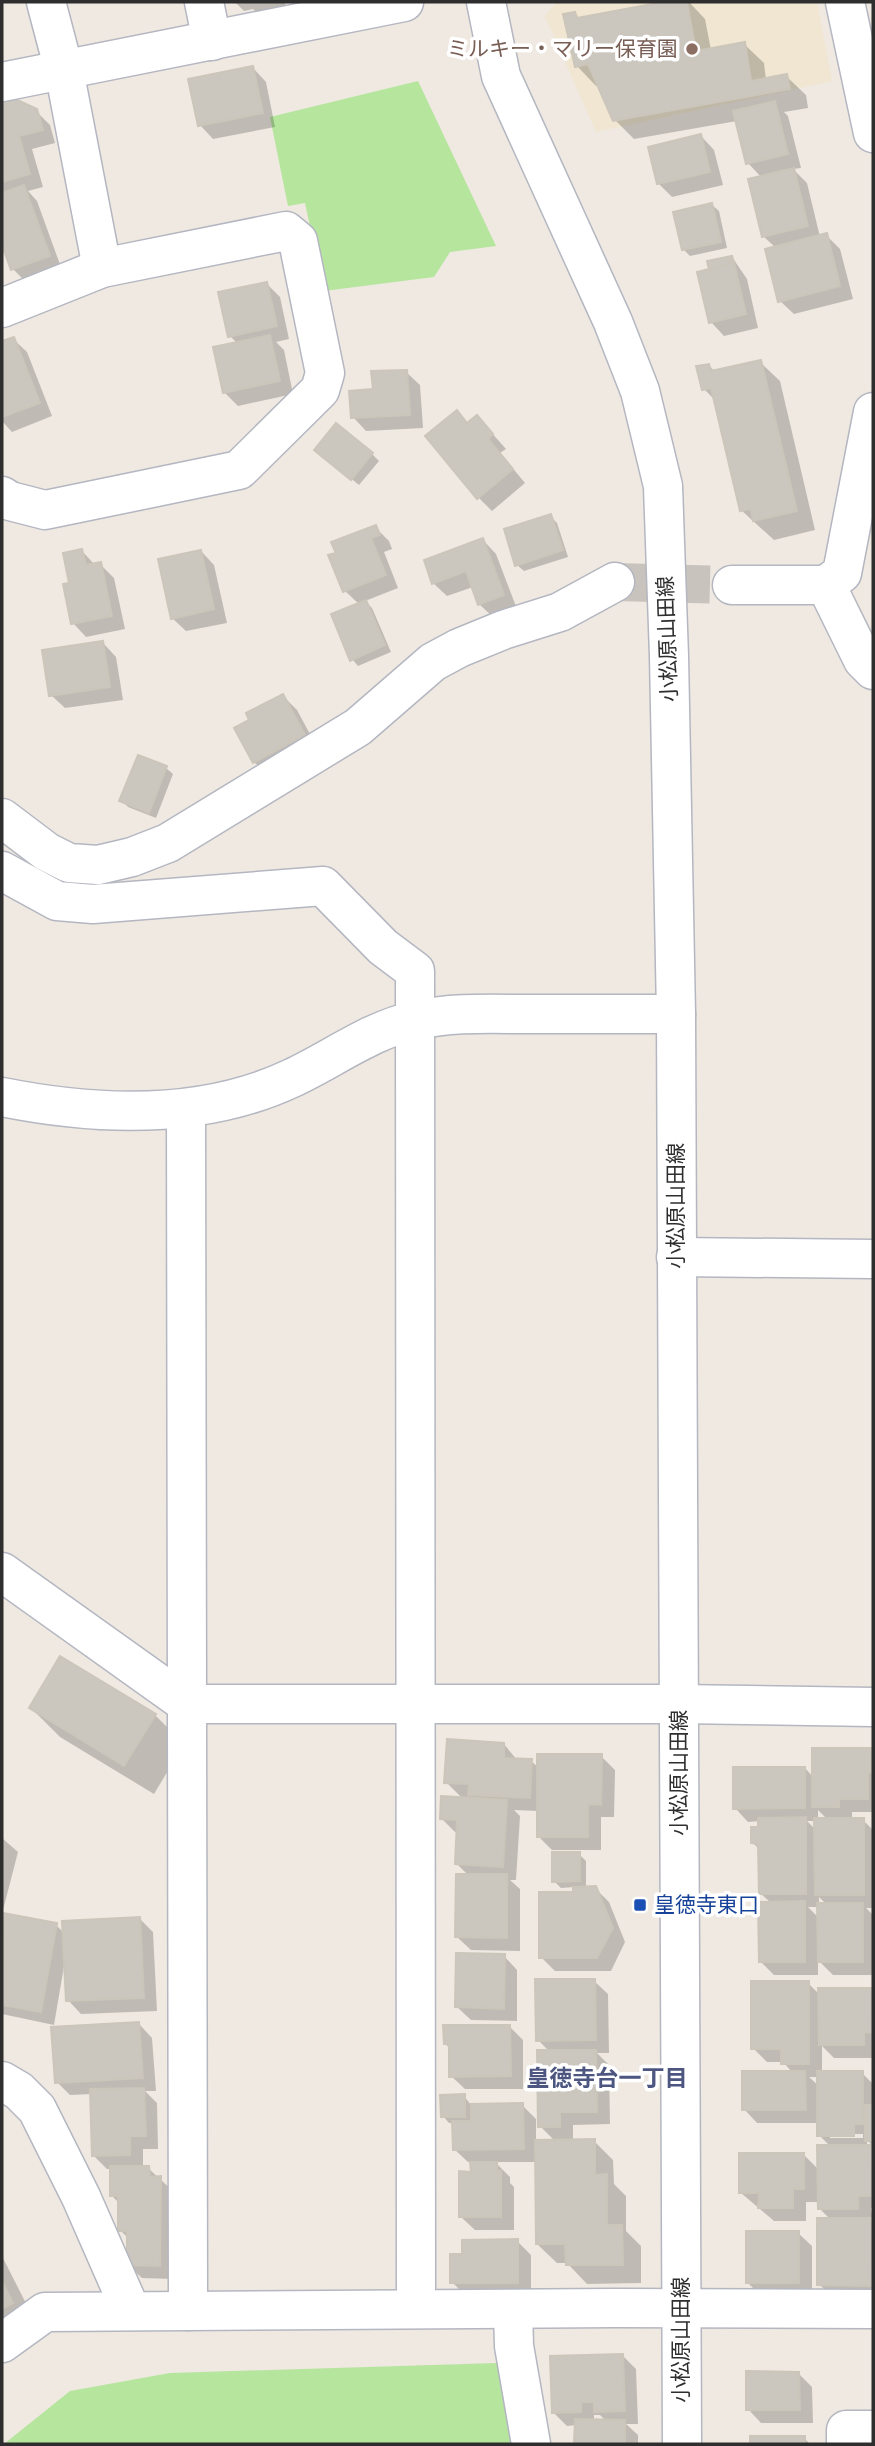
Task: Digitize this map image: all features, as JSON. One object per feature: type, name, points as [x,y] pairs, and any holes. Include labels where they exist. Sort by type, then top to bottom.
[{"type":"street","points":[[46,2],[64,70],[102,268]]},
{"type":"street","points":[[204,2],[212,40]]},
{"type":"street","points":[[2,82],[404,2]]},
{"type":"street","name":"小松原山田線","points":[[486,2],[501,76],[613,322],[640,391],[663,486],[676,1014],[682,2444]]},
{"type":"street","points":[[845,2],[873,133]]},
{"type":"street","points":[[2,309],[102,268],[286,231],[298,241],[325,373],[320,390],[239,470],[45,510],[9,501],[2,496]]},
{"type":"street","points":[[732,585],[826,585],[842,573],[873,412]]},
{"type":"street","points":[[2,817],[47,852],[69,863],[98,864],[132,857],[168,843],[358,727],[433,662],[503,630],[560,612],[615,582]]},
{"type":"street","points":[[826,585],[863,660],[873,670]]},
{"type":"street","points":[[2,871],[57,901],[93,904],[323,886],[383,947],[415,971],[416,2309]]},
{"type":"street","points":[[2,1097],[44,1105],[93,1109],[186,1108],[258,1092],[292,1078],[371,1037],[414,1020],[453,1014],[676,1014]]},
{"type":"street","points":[[186,1108],[188,2311]]},
{"type":"street","points":[[676,1257],[873,1259]]},
{"type":"street","points":[[2,1572],[187,1704],[678,1704],[873,1707]]},
{"type":"street","points":[[2,2081],[19,2091],[37,2109],[131,2312]]},
{"type":"street","points":[[513,2309],[514,2346],[531,2444]]},
{"type":"street","points":[[2,2343],[45,2312],[873,2309]]},
{"type":"street","points":[[846,2444],[846,2430],[873,2430]]},
{"type":"shaded area","name":"ミルキー・マリー保育園","points":[[557,2],[817,2],[832,81],[596,132],[545,16]]},
{"type":"green space","points":[[418,81],[496,246],[450,252],[434,277],[324,291],[305,203],[288,206],[270,117]]},
{"type":"green space","points":[[497,2363],[515,2444],[4,2444],[70,2391],[170,2373]]},
{"type":"building","points":[[663,2],[687,2],[696,51],[745,42],[751,81],[787,74],[790,89],[613,121],[588,64],[575,67],[563,14],[575,12],[577,18]]},
{"type":"building","points":[[253,66],[263,113],[198,126],[188,79]]},
{"type":"building","points":[[15,99],[37,109],[43,130],[19,136],[30,174],[2,182],[2,103]]},
{"type":"building","points":[[775,101],[788,154],[746,164],[733,111]]},
{"type":"building","points":[[701,134],[710,172],[657,184],[648,147]]},
{"type":"building","points":[[794,168],[808,226],[762,237],[748,179]]},
{"type":"building","points":[[24,185],[50,256],[11,270],[2,245],[2,193]]},
{"type":"building","points":[[712,203],[721,242],[682,250],[673,212]]},
{"type":"building","points":[[827,233],[840,286],[778,302],[765,249]]},
{"type":"building","points":[[732,256],[734,263],[709,269],[707,261]]},
{"type":"building","points":[[734,263],[746,314],[709,323],[697,272]]},
{"type":"building","points":[[267,282],[277,326],[228,337],[218,292]]},
{"type":"building","points":[[270,335],[280,381],[223,393],[213,347]]},
{"type":"building","points":[[14,337],[40,403],[2,417],[2,341]]},
{"type":"building","points":[[761,360],[797,511],[753,521],[751,509],[740,511],[711,388],[702,390],[696,366],[709,364],[711,371]]},
{"type":"building","points":[[407,370],[410,415],[351,418],[349,391],[373,389],[371,371]]},
{"type":"building","points":[[457,410],[467,423],[477,415],[493,434],[488,439],[513,469],[477,499],[425,436]]},
{"type":"building","points":[[336,423],[373,453],[351,480],[314,450]]},
{"type":"building","points":[[551,514],[563,550],[515,566],[504,529]]},
{"type":"building","points":[[376,525],[380,535],[371,538],[386,575],[343,592],[328,555],[336,553],[331,542]]},
{"type":"building","points":[[483,538],[504,595],[478,605],[466,571],[432,584],[424,560]]},
{"type":"building","points":[[82,549],[86,565],[101,562],[112,616],[71,624],[63,584],[69,583],[63,553]]},
{"type":"building","points":[[201,550],[214,609],[171,619],[158,559]]},
{"type":"building","points":[[366,600],[385,645],[350,661],[331,614]]},
{"type":"building","points":[[103,641],[110,687],[49,696],[42,650]]},
{"type":"building","points":[[283,694],[305,735],[253,763],[234,728],[249,720],[246,713]]},
{"type":"building","points":[[138,755],[167,766],[149,813],[119,801]]},
{"type":"building","points":[[60,1656],[156,1714],[124,1766],[29,1708]]},
{"type":"building","points":[[447,1739],[504,1743],[504,1758],[532,1759],[530,1798],[468,1795],[469,1784],[444,1783]]},
{"type":"building","points":[[812,1748],[872,1748],[868,1799],[839,1799],[839,1807],[812,1807]]},
{"type":"building","points":[[537,1754],[602,1754],[601,1805],[588,1804],[588,1837],[537,1837]]},
{"type":"building","points":[[733,1767],[805,1767],[805,1808],[733,1809]]},
{"type":"building","points":[[441,1796],[507,1800],[503,1867],[455,1864],[457,1820],[440,1819]]},
{"type":"building","points":[[806,1817],[806,1894],[759,1894],[758,1844],[751,1843],[751,1827],[758,1827],[758,1818]]},
{"type":"building","points":[[814,1818],[864,1818],[864,1895],[815,1895]]},
{"type":"building","points":[[552,1852],[580,1852],[580,1881],[552,1882]]},
{"type":"building","points":[[456,1874],[507,1874],[507,1938],[455,1937]]},
{"type":"building","points":[[596,1886],[613,1928],[597,1958],[539,1958],[539,1892],[573,1892],[573,1887]]},
{"type":"building","points":[[805,1901],[805,1962],[759,1962],[758,1902]]},
{"type":"building","points":[[817,1903],[863,1903],[863,1962],[818,1962]]},
{"type":"building","points":[[3,1913],[57,1923],[41,2012],[2,2005]]},
{"type":"building","points":[[140,1917],[144,1998],[66,2001],[62,1921]]},
{"type":"building","points":[[456,1953],[505,1954],[504,2009],[455,2007]]},
{"type":"building","points":[[535,1979],[595,1979],[596,2040],[536,2041]]},
{"type":"building","points":[[751,1981],[809,1981],[809,2064],[781,2064],[781,2049],[751,2049]]},
{"type":"building","points":[[818,1988],[872,1988],[873,2033],[864,2032],[864,2045],[819,2045]]},
{"type":"building","points":[[139,2022],[143,2078],[55,2083],[51,2027]]},
{"type":"building","points":[[443,2025],[510,2025],[511,2076],[449,2077],[449,2044],[444,2044]]},
{"type":"building","points":[[537,2050],[596,2050],[597,2112],[560,2112],[560,2127],[538,2127]]},
{"type":"building","points":[[742,2071],[805,2071],[806,2110],[742,2110]]},
{"type":"building","points":[[817,2071],[863,2071],[863,2124],[854,2124],[854,2136],[817,2136]]},
{"type":"building","points":[[144,2088],[146,2136],[130,2136],[130,2155],[92,2156],[90,2089]]},
{"type":"building","points":[[465,2094],[465,2117],[441,2117],[440,2095]]},
{"type":"building","points":[[523,2103],[524,2149],[453,2150],[452,2121],[471,2121],[471,2104]]},
{"type":"building","points":[[865,2105],[873,2105],[873,2141],[865,2141]]},
{"type":"building","points":[[595,2139],[595,2175],[607,2174],[607,2225],[622,2225],[623,2265],[566,2265],[565,2244],[536,2244],[535,2140]]},
{"type":"building","points":[[817,2145],[871,2145],[872,2196],[858,2196],[858,2209],[818,2209]]},
{"type":"building","points":[[739,2153],[804,2153],[804,2189],[793,2189],[793,2208],[758,2208],[759,2193],[739,2193]]},
{"type":"building","points":[[470,2162],[497,2162],[497,2171],[501,2171],[501,2217],[459,2217],[459,2171],[471,2172]]},
{"type":"building","points":[[110,2166],[149,2166],[150,2177],[161,2176],[160,2266],[127,2265],[127,2231],[118,2231],[118,2196],[110,2196]]},
{"type":"building","points":[[817,2218],[872,2218],[873,2286],[817,2285]]},
{"type":"building","points":[[746,2231],[799,2231],[799,2283],[746,2283]]},
{"type":"building","points":[[518,2239],[518,2283],[450,2283],[450,2254],[462,2254],[462,2240]]},
{"type":"building","points":[[2,2281],[13,2303],[2,2309]]},
{"type":"building","points":[[623,2354],[625,2411],[594,2412],[594,2402],[581,2402],[581,2412],[552,2413],[550,2356]]},
{"type":"building","points":[[746,2371],[799,2372],[800,2410],[746,2410]]},
{"type":"building","points":[[575,2419],[625,2420],[625,2444],[574,2444]]},
{"type":"building","points":[[750,2436],[805,2436],[805,2444],[750,2444]]},
{"type":"tunnel","points":[[615,582],[732,585]]},
{"type":"place","name":"ミルキー・マリー保育園","points":[[692,49]]},
{"type":"place","name":"皇徳寺東口","points":[[640,1905]]},
{"type":"district","name":"皇徳寺台一丁目","points":[[607,2079]]}]
